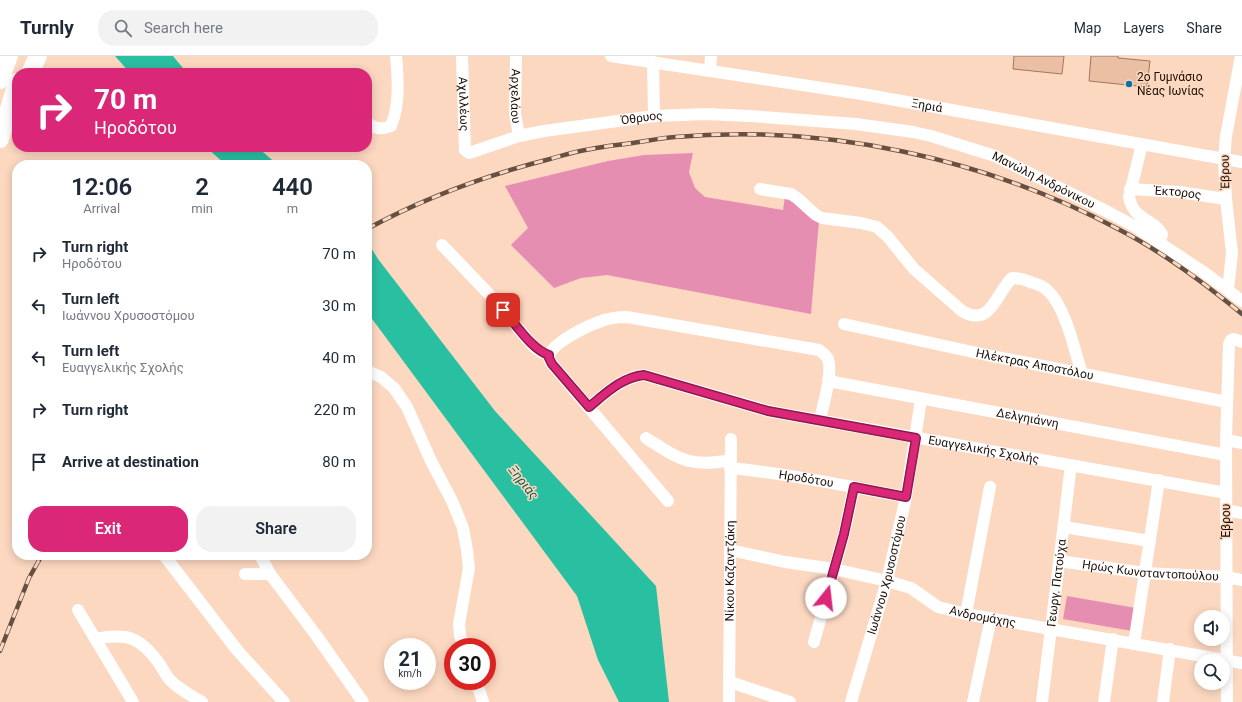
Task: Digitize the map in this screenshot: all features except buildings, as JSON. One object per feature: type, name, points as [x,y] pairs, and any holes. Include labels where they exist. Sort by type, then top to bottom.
[{"type":"main road","points":[[0,80],[9,56]]},
{"type":"main road","points":[[22,68],[26,56]]},
{"type":"main road","points":[[32,68],[38,56]]},
{"type":"main road","points":[[0,139],[12,99]]},
{"type":"main road","points":[[0,143],[12,113]]},
{"type":"street","points":[[372,126],[381,129],[392,126],[395,119],[397,105],[396,56]]},
{"type":"street","name":"Αχιλλέως","points":[[462,56],[465,150],[467,152]]},
{"type":"street","name":"Αρχελάου","points":[[516,56],[515,113],[519,136]]},
{"type":"street","name":"Ξηριά","points":[[611,56],[862,94],[1242,162]]},
{"type":"street","points":[[710,70],[711,56]]},
{"type":"street","name":"Έβρου","points":[[1228,290],[1232,253],[1226,198],[1224,159],[1226,136],[1241,56]]},
{"type":"street","points":[[654,62],[654,116]]},
{"type":"street","name":"Όθρυος","points":[[467,152],[471,153],[519,136],[544,131],[654,116],[725,115],[820,121]]},
{"type":"street","name":"Μανώλη Ανδρόνικου","points":[[820,121],[878,126],[913,132],[931,136],[1004,160],[1134,226],[1242,301]]},
{"type":"street","points":[[1142,144],[1129,198],[1134,210],[1141,217],[1160,230],[1162,234],[1159,244]]},
{"type":"street","points":[[760,189],[791,194],[816,215],[822,218],[866,224],[877,228],[888,237],[914,269],[962,311],[969,315],[980,316],[986,314],[991,309],[1002,289],[1012,278],[1020,278],[1041,285],[1053,296],[1058,304],[1070,334],[1082,374]]},
{"type":"street","name":"Έκτορος","points":[[1130,189],[1179,192],[1226,198]]},
{"type":"street","points":[[442,245],[486,291],[534,347],[549,355]]},
{"type":"street","points":[[668,501],[552,364],[549,355],[555,346],[561,341],[593,324],[608,319],[627,317],[819,350],[828,360],[828,381],[820,419]]},
{"type":"street","name":"Ηλέκτρας Αποστόλου","points":[[844,324],[1082,374],[1227,402]]},
{"type":"street","name":"Έβρου","points":[[1227,654],[1227,402],[1229,344],[1236,341]]},
{"type":"street","points":[[372,373],[381,377],[394,388],[407,406],[431,461],[452,500],[462,528],[469,568],[459,624],[461,638]]},
{"type":"street","name":"Ευαγγελικής Σχολής","points":[[589,407],[617,384],[637,375],[644,375],[768,411],[1226,492]]},
{"type":"street","name":"Δελγηιάννη","points":[[828,381],[1226,455]]},
{"type":"street","name":"Ιωάννου Χρυσοστόμου","points":[[851,702],[887,581],[906,497],[921,399]]},
{"type":"street","name":"Ηροδότου","points":[[646,438],[684,460],[730,464],[750,470],[906,497]]},
{"type":"street","name":"Νίκου Καζαντζάκη","points":[[729,702],[731,439]]},
{"type":"street","points":[[1226,440],[1242,443]]},
{"type":"street","name":"Γεωργ. Πατούχα","points":[[1042,702],[1071,465]]},
{"type":"street","points":[[1134,644],[1160,480]]},
{"type":"street","points":[[814,642],[854,487]]},
{"type":"street","points":[[966,614],[990,488]]},
{"type":"street","points":[[1226,510],[1242,513]]},
{"type":"street","points":[[1064,527],[1150,541]]},
{"type":"street","name":"Ανδρομάχης","points":[[730,550],[785,562],[834,569],[887,581],[911,588],[938,607],[966,614],[1196,654]]},
{"type":"street","points":[[168,560],[237,650],[284,702]]},
{"type":"street","points":[[263,560],[270,574],[362,702]]},
{"type":"street","name":"Ηρώς Κωνσταντοπούλου","points":[[1059,561],[1145,573],[1226,577],[1242,580]]},
{"type":"street","points":[[245,574],[270,574]]},
{"type":"street","points":[[78,610],[133,702]]},
{"type":"street","points":[[973,702],[991,618]]},
{"type":"street","points":[[95,639],[119,635],[140,642],[147,648],[171,681],[202,702]]},
{"type":"street","points":[[1104,702],[1113,640]]},
{"type":"street","points":[[1163,702],[1170,649]]},
{"type":"street","name":"Ανδρομάχης","points":[[1230,661],[1242,663]]},
{"type":"street","points":[[730,682],[790,702]]},
{"type":"street","points":[[479,690],[483,702]]},
{"type":"street","name":"Έβρου","points":[[1227,690],[1227,702]]},
{"type":"shaded area","points":[[693,153],[689,172],[695,188],[705,197],[783,210],[785,196],[819,221],[811,314],[607,275],[581,278],[554,288],[511,245],[528,228],[505,186],[608,161],[644,155]]},
{"type":"shaded area","points":[[1067,596],[1136,608],[1132,631],[1063,619]]},
{"type":"water","points":[[115,56],[173,56],[183,68],[126,68]]},
{"type":"water","points":[[212,152],[263,152],[272,160],[220,160]]},
{"type":"water","name":"Ξηριάς","points":[[372,249],[495,411],[656,586],[669,702],[619,702],[598,660],[577,596],[372,319]]},
{"type":"railway","points":[[372,226],[411,207],[456,188],[526,165],[581,151],[675,137],[732,134],[789,136],[846,142],[903,152],[959,165],[1013,183],[1067,204],[1151,247],[1212,290],[1242,314]]},
{"type":"railway","points":[[0,651],[29,578],[39,560]]},
{"type":"place","name":"2ο Γυμνάσιο Νέας Ιωνίας","points":[[1129,84]]},
{"type":"route","points":[[503,310],[534,347],[549,355],[552,364],[589,407],[617,384],[637,375],[644,375],[768,411],[820,419],[916,438],[906,497],[854,487],[844,534],[826,598]]}]
